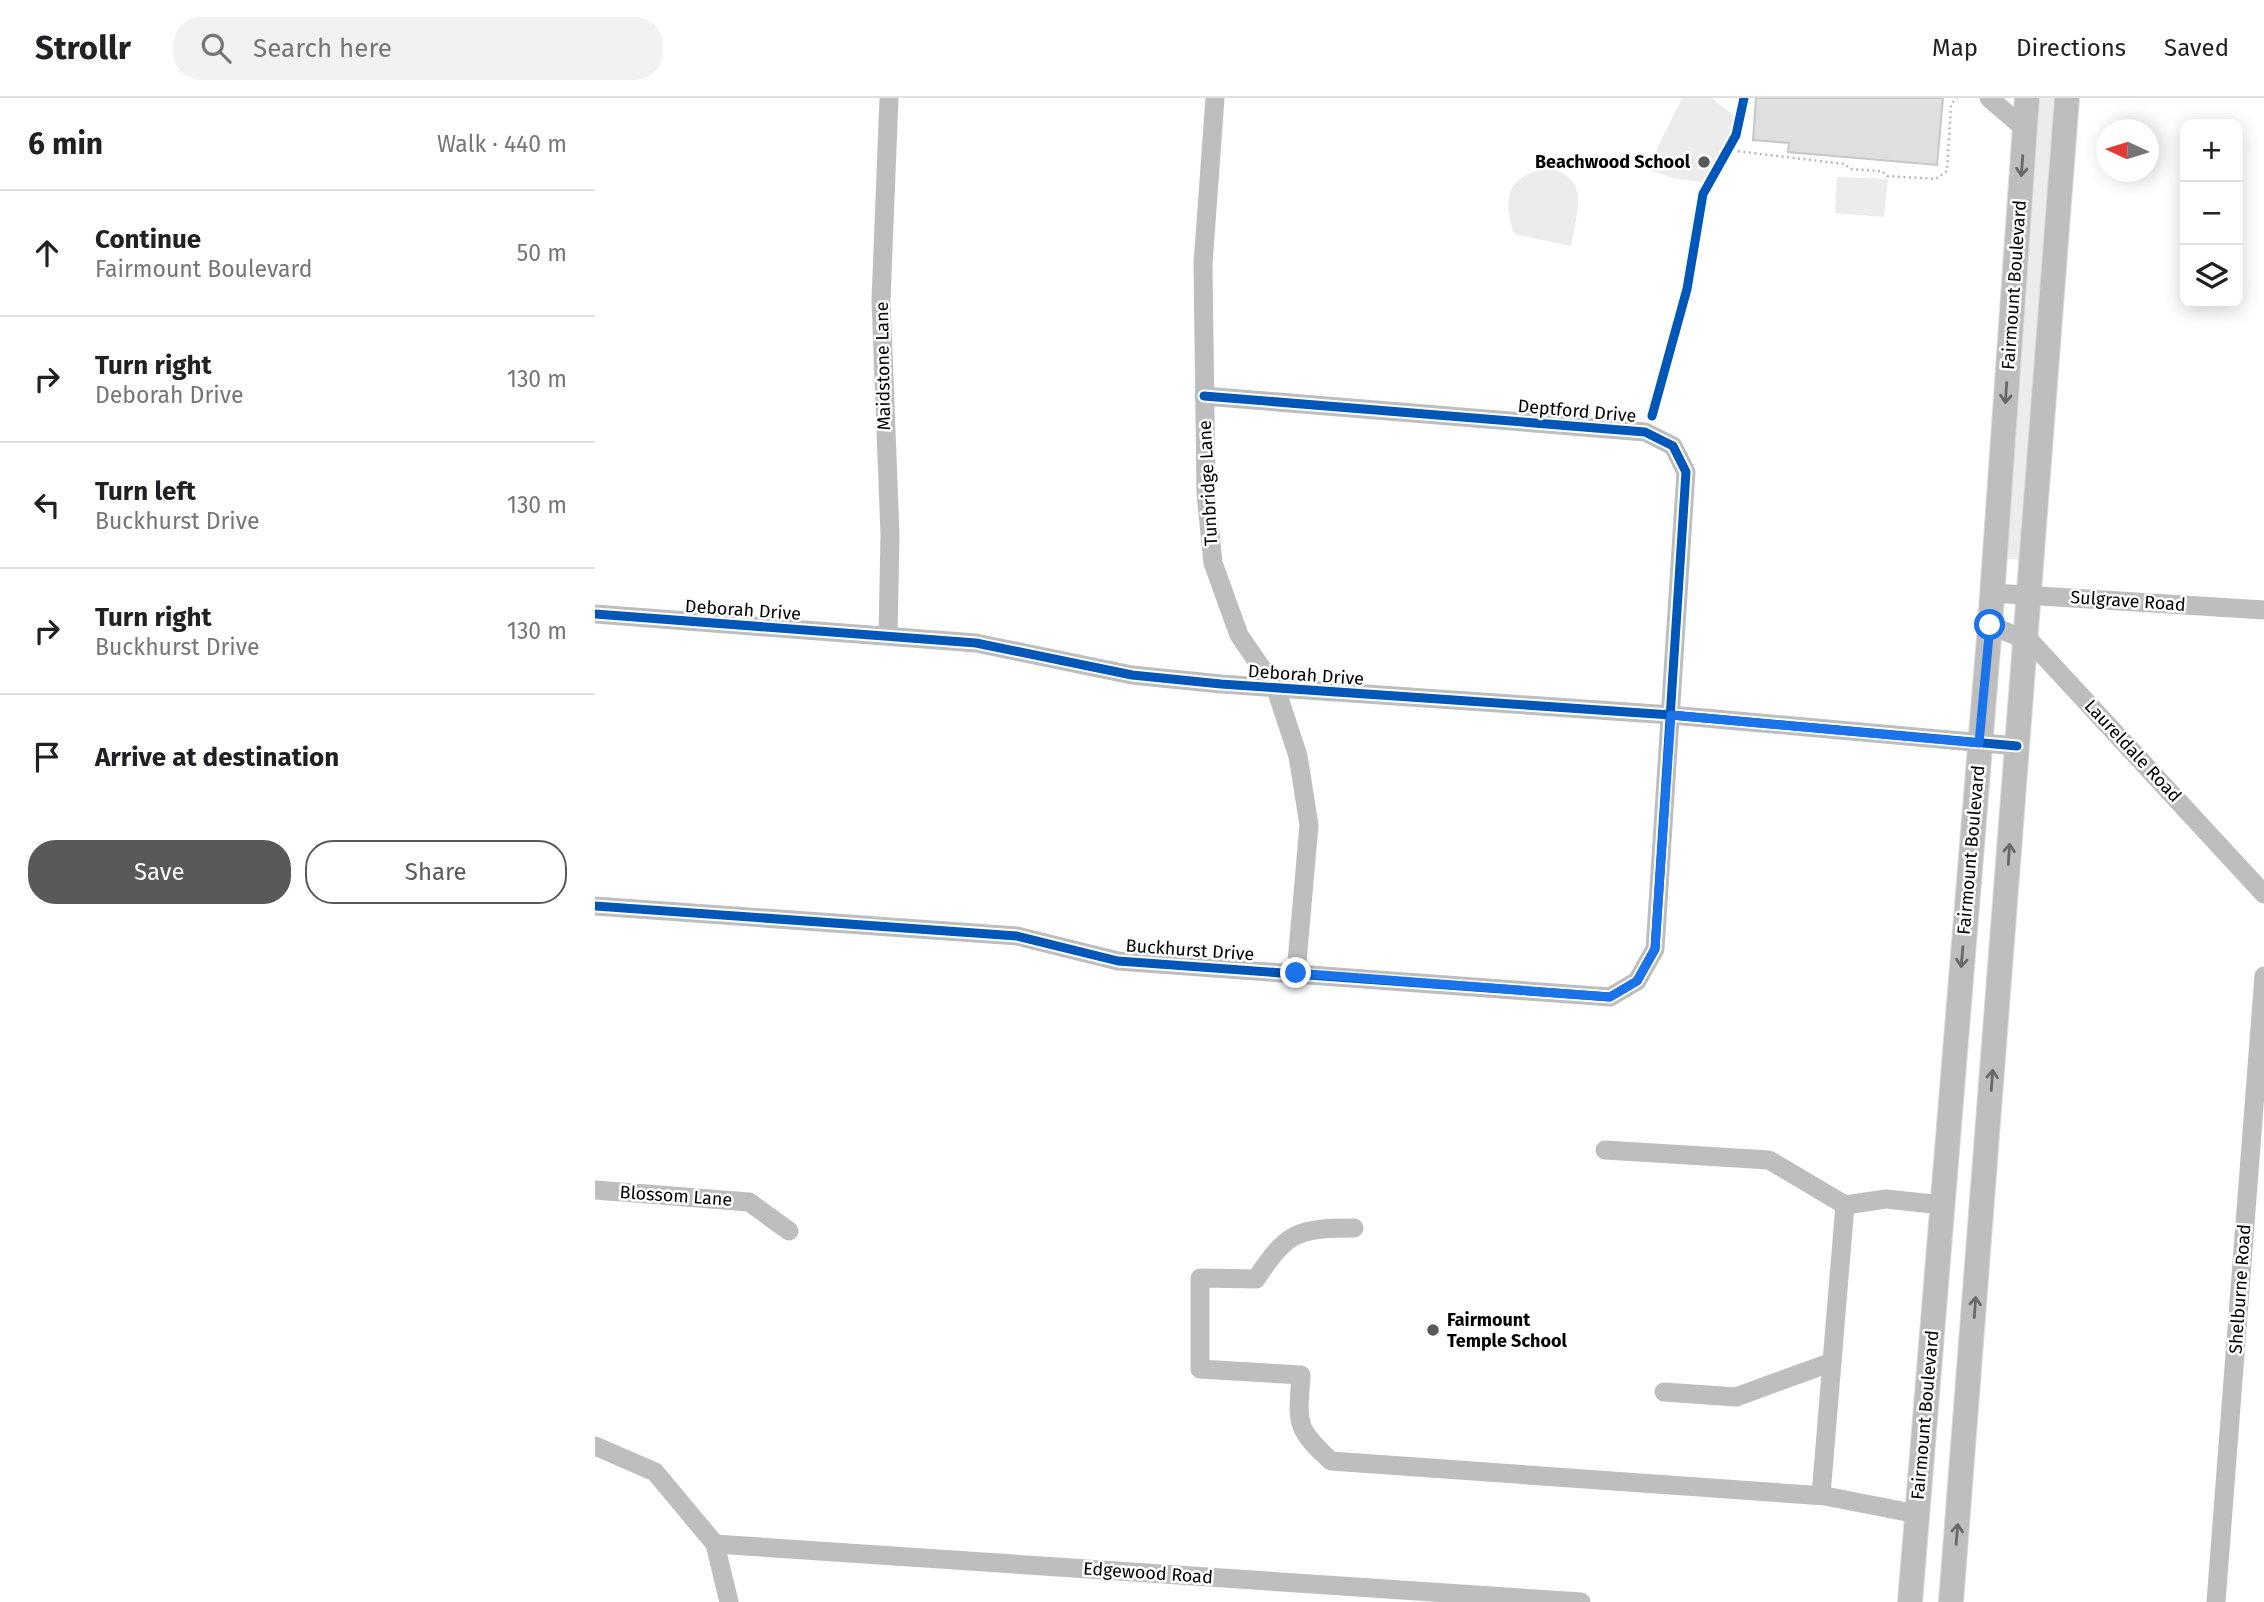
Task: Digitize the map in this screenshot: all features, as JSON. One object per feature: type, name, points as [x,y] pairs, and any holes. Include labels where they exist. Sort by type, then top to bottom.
[{"type":"main road","name":"Fairmount Boulevard","points":[[1910,1602],[1990,625],[2027,98]]},
{"type":"main road","points":[[1951,1602],[2067,98]]},
{"type":"street","name":"Maidstone Lane","points":[[888,635],[890,535],[881,288],[889,98]]},
{"type":"street","name":"Tunbridge Lane","points":[[1215,98],[1203,264],[1206,494],[1213,563],[1239,635],[1276,689],[1298,755],[1309,825],[1296,973]]},
{"type":"street","points":[[1989,98],[2025,129]]},
{"type":"street","name":"Deptford Drive","points":[[1204,396],[1645,432],[1673,446],[1686,472],[1671,715]]},
{"type":"street","name":"Sulgrave Road","points":[[1992,593],[2264,610]]},
{"type":"street","name":"Deborah Drive","points":[[595,614],[976,643],[1132,676],[1276,689],[1671,715],[2017,746]]},
{"type":"street","name":"Laureldale Road","points":[[1990,625],[2026,638],[2264,894]]},
{"type":"street","name":"Buckhurst Drive","points":[[595,906],[1017,936],[1118,961],[1610,997],[1637,981],[1655,949],[1671,715]]},
{"type":"street","name":"Shelburne Road","points":[[2216,1602],[2264,976]]},
{"type":"street","points":[[1605,1150],[1769,1160],[1845,1205],[1885,1199],[1942,1205]]},
{"type":"street","name":"Blossom Lane","points":[[595,1191],[748,1202],[789,1231]]},
{"type":"street","points":[[1821,1495],[1845,1205]]},
{"type":"street","points":[[1354,1228],[1313,1228],[1284,1241],[1256,1279],[1201,1278],[1200,1368],[1301,1375],[1298,1419],[1306,1439],[1331,1461],[1821,1495],[1917,1514]]},
{"type":"street","points":[[1664,1392],[1736,1396],[1832,1362]]},
{"type":"street","points":[[598,1446],[655,1472],[715,1544],[729,1602]]},
{"type":"street","name":"Edgewood Road","points":[[715,1544],[1581,1602]]},
{"type":"path","points":[[1721,161],[1729,146],[1846,164],[1850,169],[1882,171],[1887,176],[1935,179],[1947,171],[1951,104],[1957,98]]},
{"type":"shaded area","points":[[1682,98],[1711,98],[1736,117],[1725,147],[1705,183],[1673,178],[1647,169]]},
{"type":"shaded area","points":[[2035,98],[2059,98],[2020,559],[2007,559]]},
{"type":"shaded area","points":[[1549,168],[1571,180],[1576,189],[1578,209],[1571,246],[1514,234],[1510,221],[1509,199],[1516,182],[1524,176]]},
{"type":"shaded area","points":[[1837,177],[1888,179],[1884,217],[1835,213]]},
{"type":"building","points":[[1756,98],[1943,98],[1937,165],[1788,152],[1789,143],[1753,140]]},
{"type":"cycle path","points":[[1652,416],[1687,289],[1703,194],[1736,135],[1744,98]]},
{"type":"cycle path","points":[[595,906],[1017,936],[1118,961],[1610,997],[1637,981],[1655,949],[1686,472],[1673,446],[1645,432],[1204,396]]},
{"type":"cycle path","points":[[595,614],[976,643],[1132,675],[1221,684],[1671,715],[2017,746]]},
{"type":"place","name":"Beachwood School","points":[[1704,162]]},
{"type":"place","name":"Fairmount Temple School","points":[[1433,1330]]},
{"type":"route","points":[[1296,973],[1610,997],[1637,981],[1655,949],[1671,715],[1979,743],[1990,625]]}]
